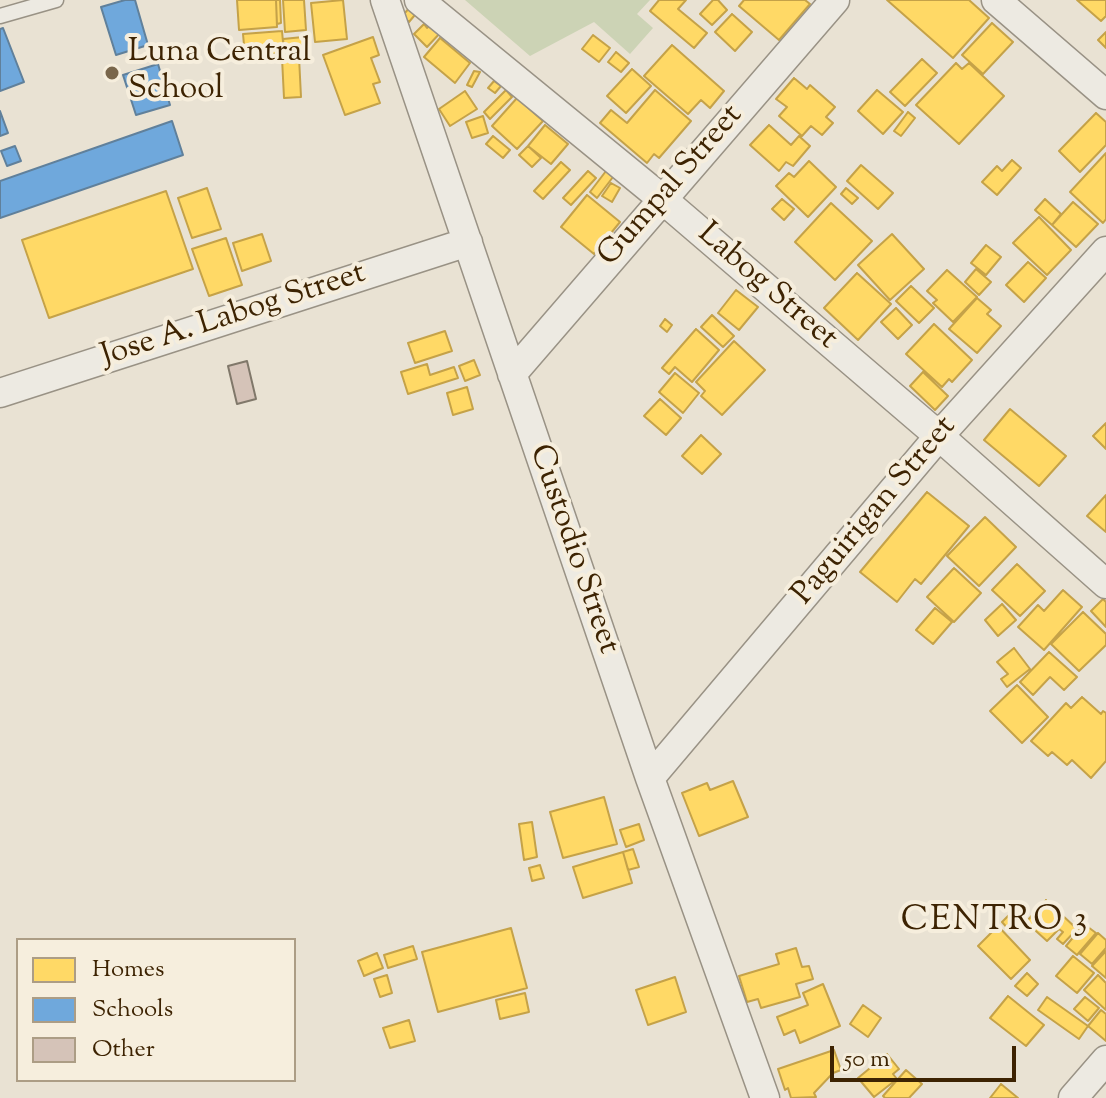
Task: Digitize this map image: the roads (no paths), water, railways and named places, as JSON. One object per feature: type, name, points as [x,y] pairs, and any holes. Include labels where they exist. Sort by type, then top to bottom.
[{"type":"street","name":"Custodio Street","points":[[385,0],[650,778],[762,1095]]},
{"type":"street","name":"Labog Street","points":[[419,0],[661,198],[1106,584]]},
{"type":"street","name":"Gumpal Street","points":[[512,374],[835,0]]},
{"type":"street","points":[[996,0],[1106,95]]},
{"type":"street","name":"Jose A. Labog Street","points":[[0,393],[468,242]]},
{"type":"street","name":"Paguirigan Street","points":[[650,778],[939,436],[1106,251]]},
{"type":"street","points":[[1073,1098],[1106,1060]]},
{"type":"lane","points":[[0,16],[56,0]]},
{"type":"place","name":"Luna Central School","points":[[112,73]]},
{"type":"district","name":"CENTRO 3","points":[[995,923]]}]
